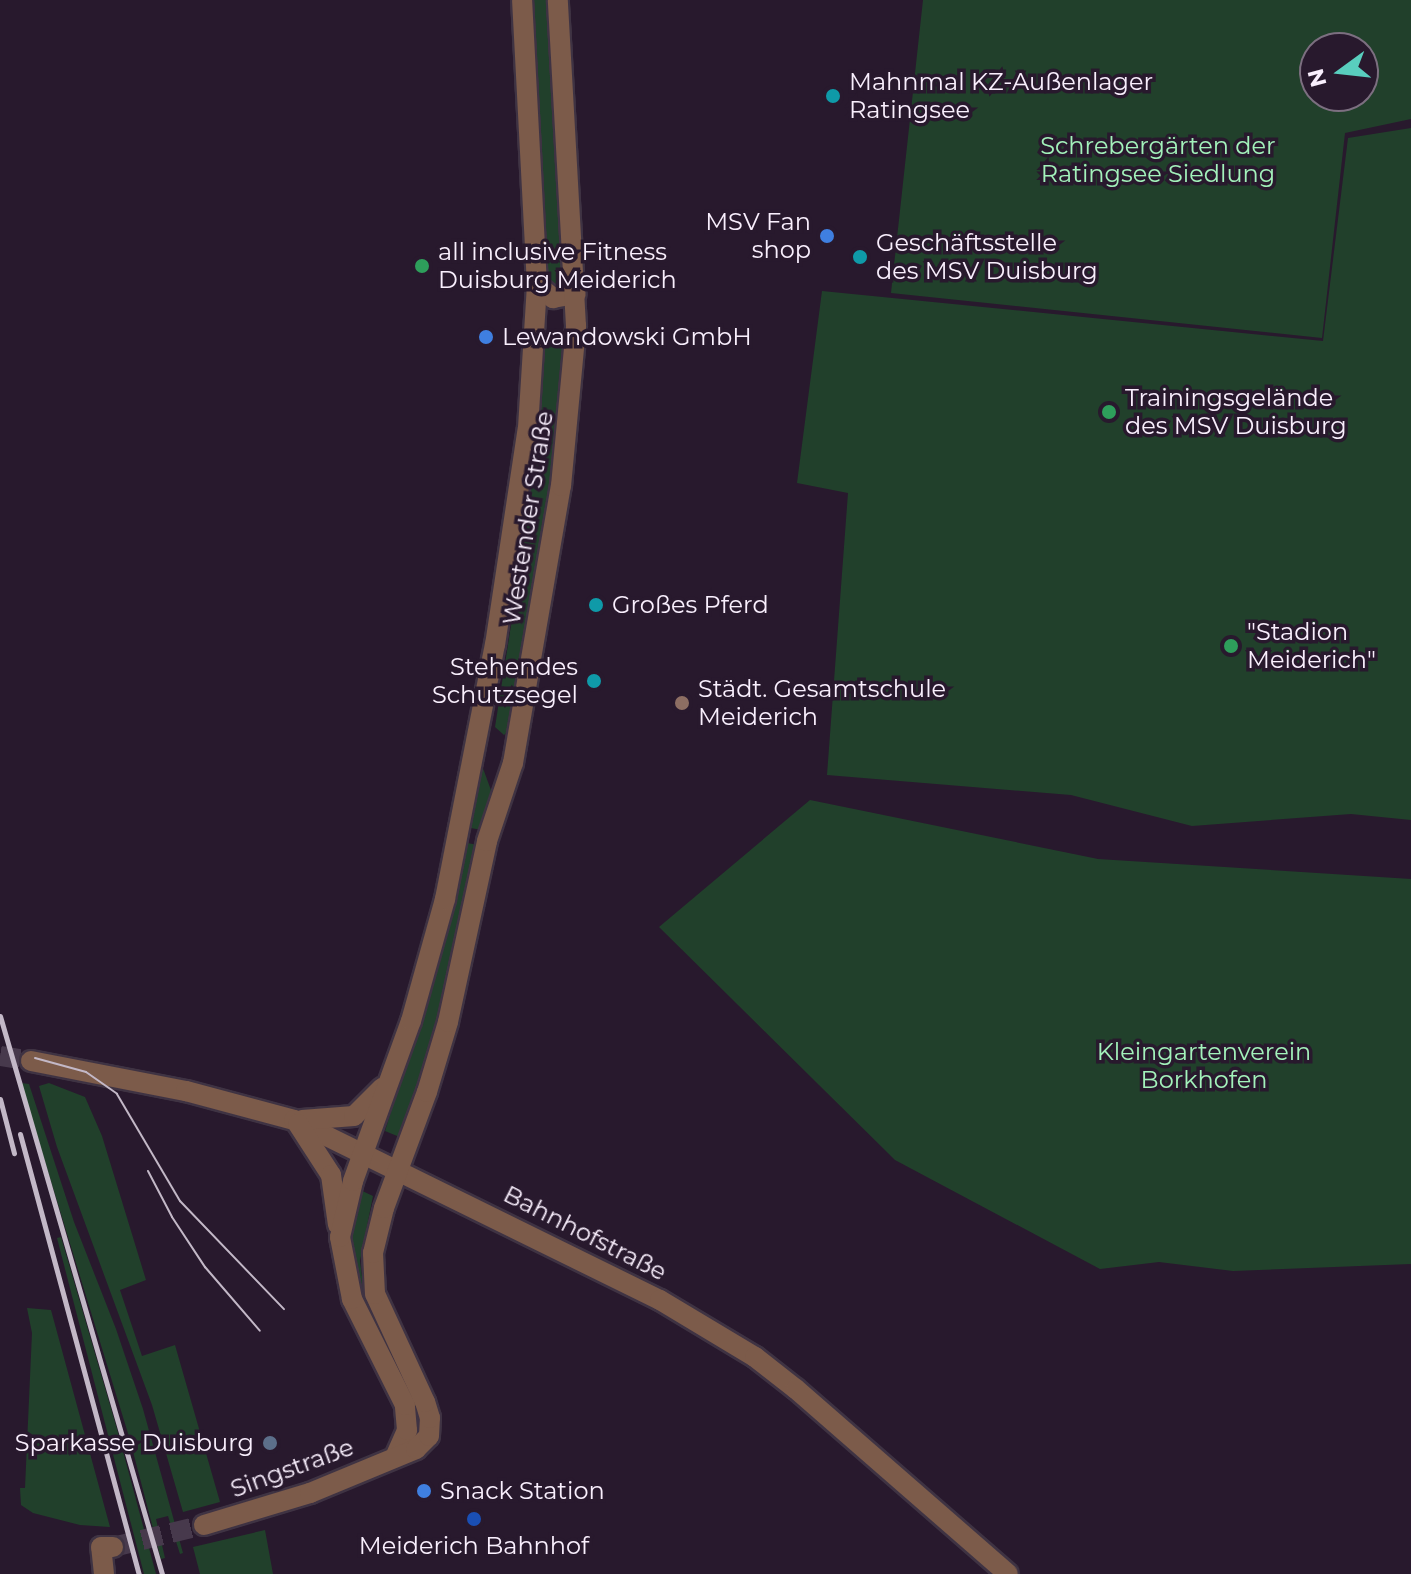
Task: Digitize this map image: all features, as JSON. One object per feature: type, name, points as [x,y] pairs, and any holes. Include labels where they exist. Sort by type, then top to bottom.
[{"type":"main road","name":"Westender Straße","points":[[340,1237],[353,1181],[411,1021],[445,899],[495,645],[533,386],[537,285],[522,0]]},
{"type":"main road","name":"Westender Straße","points":[[429,1436],[430,1418],[380,1307],[373,1273],[375,1240],[448,1022],[487,841],[513,763],[563,473],[571,407],[576,294],[558,0]]},
{"type":"main road","points":[[537,285],[553,298],[576,294]]},
{"type":"main road","name":"Bahnhofstraße","points":[[31,1061],[186,1091],[294,1120],[660,1300],[755,1357],[847,1431],[1008,1574]]},
{"type":"main road","points":[[294,1120],[325,1121],[354,1116],[389,1079]]},
{"type":"main road","points":[[294,1120],[309,1137],[331,1175],[352,1299],[405,1405],[407,1430],[396,1455]]},
{"type":"main road","name":"Singstraße","points":[[204,1525],[287,1502],[424,1444],[429,1436]]},
{"type":"main road","points":[[104,1574],[107,1547]]},
{"type":"green space","points":[[530,0],[550,0],[565,277],[554,287],[546,282]]},
{"type":"green space","name":"Schrebergärten der Ratingsee Siedlung","points":[[923,0],[1411,0],[1411,119],[1345,133],[1322,338],[891,293]]},
{"type":"green space","name":"Trainingsgelände des MSV Duisburg","points":[[1411,128],[1411,820],[1351,814],[1192,826],[1071,795],[827,775],[848,493],[797,483],[822,291],[1323,341],[1348,138]]},
{"type":"green space","points":[[539,331],[569,332],[551,486],[511,728],[504,735],[495,727],[529,511]]},
{"type":"green space","points":[[480,760],[492,793],[482,830],[465,827]]},
{"type":"green space","name":"Kleingartenverein Borkhofen","points":[[810,800],[1098,859],[1411,879],[1411,1264],[1233,1271],[1159,1262],[1100,1269],[895,1160],[659,927]]},
{"type":"green space","points":[[462,842],[478,845],[443,1009],[402,1138],[385,1131],[409,1054]]},
{"type":"green space","points":[[21,1083],[29,1084],[74,1222],[116,1329],[143,1409],[183,1553],[180,1554],[168,1516],[156,1519],[165,1558],[161,1559],[130,1440]]},
{"type":"green space","points":[[49,1083],[85,1097],[102,1136],[146,1280],[120,1290],[142,1356],[175,1345],[220,1502],[183,1512],[152,1405],[57,1147],[39,1086]]},
{"type":"green space","points":[[358,1189],[373,1196],[360,1261],[365,1299],[393,1347],[410,1397],[388,1350],[366,1317],[346,1243]]},
{"type":"green space","points":[[61,1237],[156,1574],[144,1574],[57,1238]]},
{"type":"green space","points":[[27,1308],[51,1310],[110,1527],[80,1525],[33,1513],[21,1505],[20,1488],[25,1488],[32,1333]]},
{"type":"green space","points":[[265,1530],[273,1574],[200,1574],[193,1547]]},
{"type":"tunnel","points":[[0,1056],[31,1061]]},
{"type":"tunnel","points":[[113,1547],[204,1525]]},
{"type":"tram line","points":[[35,1058],[86,1072],[117,1094],[180,1201],[284,1309]]},
{"type":"tram line","points":[[148,1171],[172,1217],[205,1267],[260,1331]]},
{"type":"railway","points":[[0,1016],[162,1574]]},
{"type":"railway","points":[[0,1099],[14,1153]]},
{"type":"railway","points":[[20,1134],[139,1574]]},
{"type":"place","name":"Mahnmal KZ-Außenlager Ratingsee","points":[[833,96]]},
{"type":"place","name":"MSV Fan shop","points":[[827,236]]},
{"type":"place","name":"Geschäftsstelle des MSV Duisburg","points":[[860,257]]},
{"type":"place","name":"all inclusive Fitness Duisburg Meiderich","points":[[422,266]]},
{"type":"place","name":"Lewandowski GmbH","points":[[486,337]]},
{"type":"place","name":"Trainingsgelände des MSV Duisburg","points":[[1109,412]]},
{"type":"place","name":"Großes Pferd","points":[[596,605]]},
{"type":"place","name":"\"Stadion Meiderich\"","points":[[1231,646]]},
{"type":"place","name":"Stehendes Schutzsegel","points":[[594,681]]},
{"type":"place","name":"Städt. Gesamtschule Meiderich","points":[[682,703]]},
{"type":"place","name":"Sparkasse Duisburg","points":[[270,1443]]},
{"type":"place","name":"Snack Station","points":[[424,1491]]},
{"type":"place","name":"Meiderich Bahnhof","points":[[474,1519]]}]
